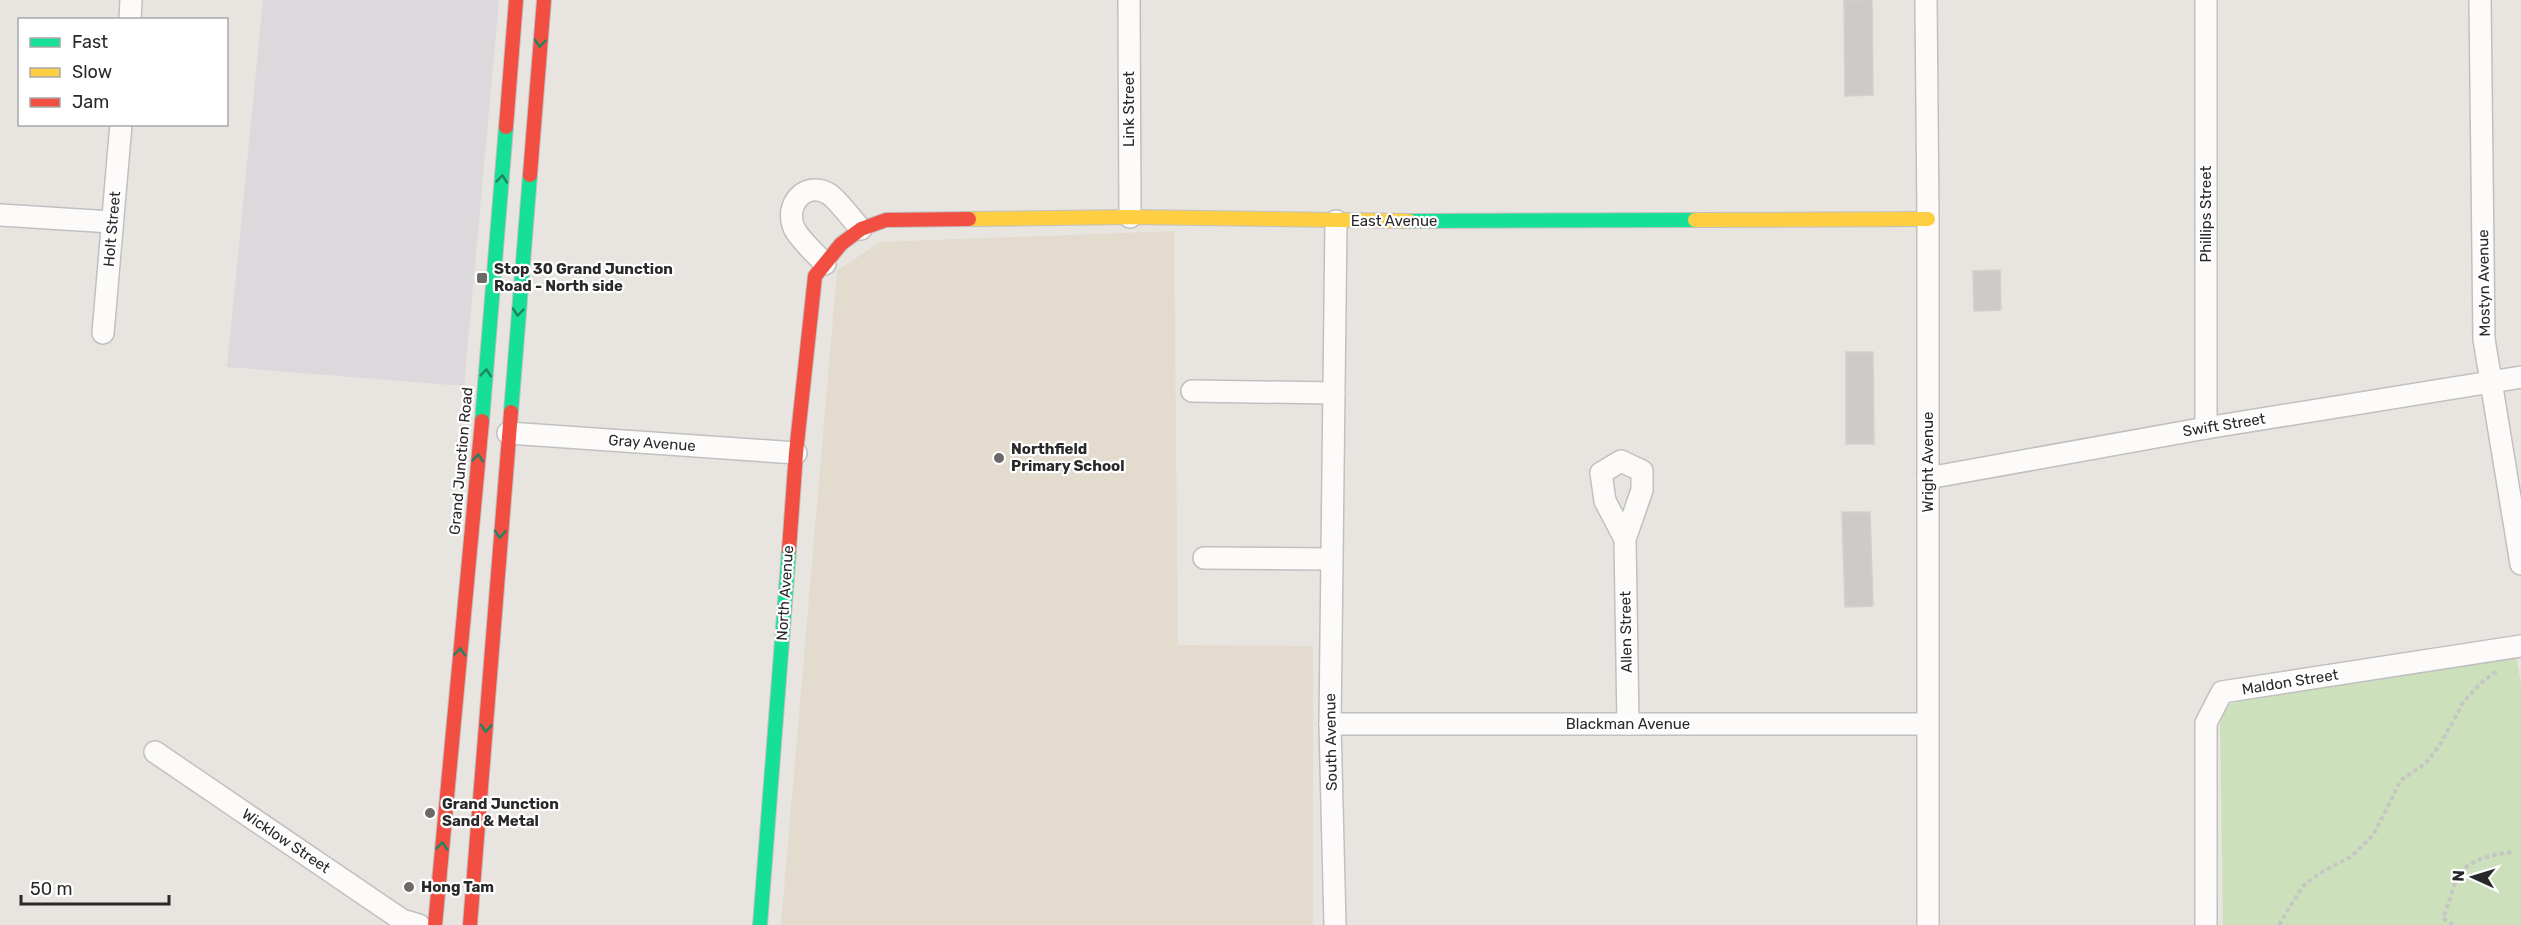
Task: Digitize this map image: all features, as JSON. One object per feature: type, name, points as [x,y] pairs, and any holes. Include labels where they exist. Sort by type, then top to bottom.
[{"type":"main road","name":"Grand Junction Road","points":[[435,925],[481,431],[516,0]]},
{"type":"main road","points":[[470,925],[544,0]]},
{"type":"main road","points":[[509,84],[537,86]]},
{"type":"main road","name":"East Avenue","points":[[841,244],[861,230],[886,220],[1130,217],[1336,221],[1928,219]]},
{"type":"main road","name":"North Avenue","points":[[760,925],[796,453],[815,276],[841,244]]},
{"type":"main road","points":[[481,431],[508,433]]},
{"type":"street","points":[[130,18],[131,0]]},
{"type":"street","name":"Link Street","points":[[1129,0],[1130,217]]},
{"type":"street","name":"Wright Avenue","points":[[1926,0],[1928,925]]},
{"type":"street","name":"Phillips Street","points":[[2205,0],[2206,428]]},
{"type":"street","name":"Mostyn Avenue","points":[[2480,0],[2484,339],[2521,564]]},
{"type":"street","name":"Holt Street","points":[[103,333],[121,126]]},
{"type":"street","points":[[825,264],[794,228],[792,207],[799,195],[810,191],[829,194],[861,230]]},
{"type":"street","points":[[0,215],[112,222]]},
{"type":"street","name":"South Avenue","points":[[1335,925],[1329,724],[1336,221]]},
{"type":"street","name":"Swift Street","points":[[1928,478],[2206,428],[2521,377]]},
{"type":"street","points":[[1192,391],[1334,393]]},
{"type":"street","name":"Gray Avenue","points":[[508,433],[796,453]]},
{"type":"street","name":"Allen Street","points":[[1625,539],[1628,724]]},
{"type":"street","points":[[1204,558],[1332,559]]},
{"type":"street","name":"Maldon Street","points":[[2206,925],[2206,723],[2223,692],[2521,646]]},
{"type":"street","name":"Blackman Avenue","points":[[1329,724],[1927,724]]},
{"type":"street","name":"Wicklow Street","points":[[155,752],[402,920],[419,925]]},
{"type":"path","points":[[2279,925],[2302,886],[2317,874],[2352,856],[2374,834],[2401,780],[2426,763],[2440,746],[2464,701],[2482,682],[2500,669]]},
{"type":"path","points":[[2453,925],[2443,918],[2462,871],[2483,858],[2514,852]]},
{"type":"shaded area","points":[[263,0],[499,0],[464,386],[227,367]]},
{"type":"shaded area","name":"Northfield Primary School","points":[[1174,231],[1178,645],[1313,646],[1313,925],[781,925],[837,271],[880,242]]},
{"type":"green space","points":[[2506,654],[2517,660],[2521,684],[2521,925],[2223,925],[2220,724],[2225,706],[2263,692]]},
{"type":"building","points":[[1844,0],[1872,0],[1873,95],[1845,96]]},
{"type":"building","points":[[2000,270],[2001,310],[1974,311],[1973,271]]},
{"type":"building","points":[[1846,352],[1873,352],[1874,444],[1846,444]]},
{"type":"building","points":[[1842,512],[1870,512],[1873,606],[1845,607]]},
{"type":"traffic: fast","points":[[482,421],[506,127]]},
{"type":"traffic: fast","points":[[511,412],[530,175]]},
{"type":"traffic: fast","points":[[1409,221],[1695,220]]},
{"type":"traffic: fast","points":[[760,925],[789,550]]},
{"type":"traffic: slow","points":[[969,219],[1130,217],[1409,221]]},
{"type":"traffic: slow","points":[[1695,220],[1928,219]]},
{"type":"traffic: jam","points":[[506,127],[516,0]]},
{"type":"traffic: jam","points":[[530,175],[544,0]]},
{"type":"traffic: jam","points":[[789,550],[796,453],[815,276],[841,244],[861,229],[886,220],[969,219]]},
{"type":"traffic: jam","points":[[470,925],[511,412]]},
{"type":"traffic: jam","points":[[435,925],[482,421]]},
{"type":"place","name":"Stop 30 Grand Junction Road - North side","points":[[482,278]]},
{"type":"place","name":"Northfield Primary School","points":[[999,458]]},
{"type":"place","name":"Grand Junction Sand & Metal","points":[[430,813]]},
{"type":"place","name":"Hong Tam","points":[[409,887]]}]
